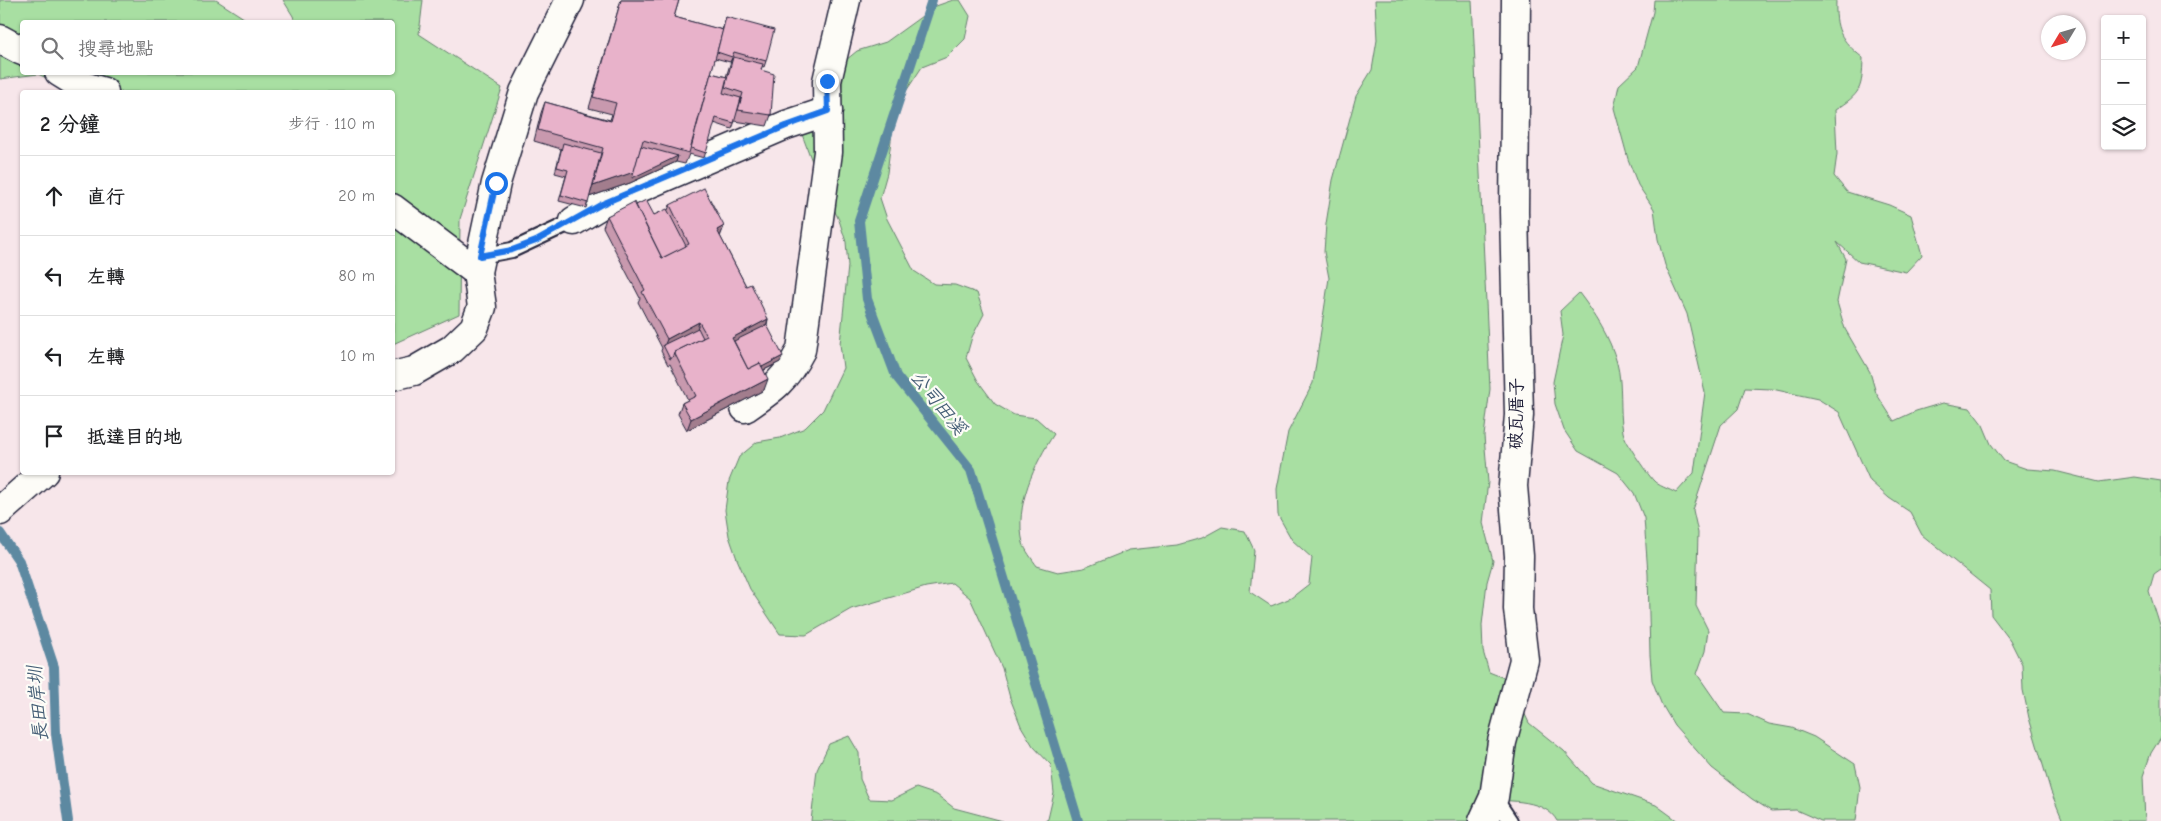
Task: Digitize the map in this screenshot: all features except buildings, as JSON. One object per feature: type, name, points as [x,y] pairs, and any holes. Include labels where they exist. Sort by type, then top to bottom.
[{"type":"street","points":[[395,375],[414,371],[452,349],[474,328],[482,307],[479,264],[496,183],[524,92],[570,0]]},
{"type":"street","points":[[745,408],[778,385],[790,371],[801,350],[828,152],[827,81],[846,0]]},
{"type":"street","name":"破瓦厝子","points":[[1489,809],[1502,742],[1524,660],[1518,609],[1519,556],[1513,486],[1519,415],[1514,212],[1516,0]]},
{"type":"street","points":[[0,38],[20,51]]},
{"type":"street","points":[[64,75],[80,85],[97,90]]},
{"type":"street","points":[[574,221],[602,204],[786,126],[828,111]]},
{"type":"street","points":[[395,210],[479,264]]},
{"type":"street","points":[[3,507],[40,475]]},
{"type":"lane","points":[[479,264],[574,221]]},
{"type":"lane","points":[[1489,809],[1510,821]]},
{"type":"green space","points":[[0,0],[216,0],[247,20],[20,20],[20,75],[30,75],[0,79]]},
{"type":"green space","points":[[283,0],[423,0],[419,34],[502,88],[460,219],[459,314],[395,343],[395,90],[72,90],[40,75],[395,75],[395,20],[294,20]]},
{"type":"green space","points":[[953,0],[960,0],[970,16],[965,39],[947,57],[922,67],[895,108],[887,173],[880,198],[887,219],[914,271],[934,284],[955,285],[977,293],[984,314],[972,337],[966,358],[978,381],[995,404],[1014,415],[1036,418],[1054,434],[1033,471],[1024,500],[1021,514],[1021,529],[1025,549],[1037,566],[1058,572],[1084,568],[1129,550],[1177,545],[1202,538],[1222,527],[1245,531],[1254,550],[1250,592],[1271,606],[1291,598],[1309,584],[1312,558],[1292,540],[1278,515],[1277,489],[1288,432],[1313,383],[1329,278],[1324,252],[1333,180],[1356,96],[1372,70],[1377,40],[1375,0],[1472,0],[1490,389],[1484,436],[1488,482],[1483,523],[1493,561],[1487,582],[1482,625],[1483,651],[1489,672],[1509,680],[1529,723],[1564,751],[1592,783],[1656,805],[1678,821],[1557,821],[1552,814],[1536,805],[1517,801],[1489,801],[1489,821],[1045,821],[1048,819],[1054,793],[1051,765],[1033,746],[1021,726],[1010,698],[1002,668],[970,598],[952,583],[926,587],[851,609],[806,635],[780,634],[750,589],[729,536],[725,510],[729,481],[739,457],[757,442],[780,438],[805,428],[823,410],[843,368],[840,344],[848,266],[846,242],[839,220],[817,175],[800,129],[835,69],[857,51],[886,42],[936,6]]},
{"type":"green space","points":[[1654,0],[1836,0],[1840,33],[1855,52],[1863,58],[1861,84],[1858,90],[1855,95],[1835,110],[1837,154],[1834,176],[1847,192],[1889,205],[1911,215],[1922,255],[1906,272],[1859,262],[1837,242],[1846,259],[1837,302],[1845,329],[1870,372],[1876,393],[1894,421],[1916,411],[1943,403],[1970,408],[1983,425],[1991,444],[2004,461],[2027,469],[2055,471],[2099,482],[2135,477],[2161,481],[2161,569],[2154,574],[2149,591],[2161,629],[2161,737],[2151,753],[2143,776],[2145,821],[2063,821],[2051,792],[2029,718],[2023,690],[2022,664],[2010,640],[1991,615],[1990,590],[1922,535],[1910,512],[1889,498],[1870,481],[1839,412],[1818,399],[1772,389],[1745,388],[1738,409],[1721,425],[1693,510],[1698,533],[1696,606],[1708,630],[1705,651],[1697,674],[1724,713],[1747,714],[1769,724],[1792,728],[1814,737],[1855,764],[1860,787],[1856,821],[1821,821],[1796,810],[1771,811],[1712,768],[1674,725],[1661,703],[1652,680],[1644,518],[1634,493],[1618,473],[1578,451],[1564,430],[1555,404],[1553,382],[1563,335],[1560,311],[1579,293],[1601,326],[1614,353],[1620,380],[1623,432],[1636,457],[1655,482],[1676,493],[1694,473],[1705,392],[1687,314],[1665,265],[1658,239],[1654,209],[1638,185],[1628,159],[1614,108],[1619,85],[1638,67],[1653,12]]},
{"type":"green space","points":[[849,736],[859,753],[860,779],[869,799],[892,800],[916,788],[937,795],[954,808],[1003,821],[811,821],[817,770],[829,744]]},
{"type":"waterway","name":"公司田溪","points":[[932,0],[859,221],[867,299],[896,376],[971,470],[1078,821]]},
{"type":"waterway","name":"長田岸圳","points":[[0,533],[19,561],[54,667],[56,734],[68,821]]},
{"type":"route","points":[[496,183],[480,256],[512,250],[536,241],[602,204],[786,126],[828,111],[827,81]]}]
